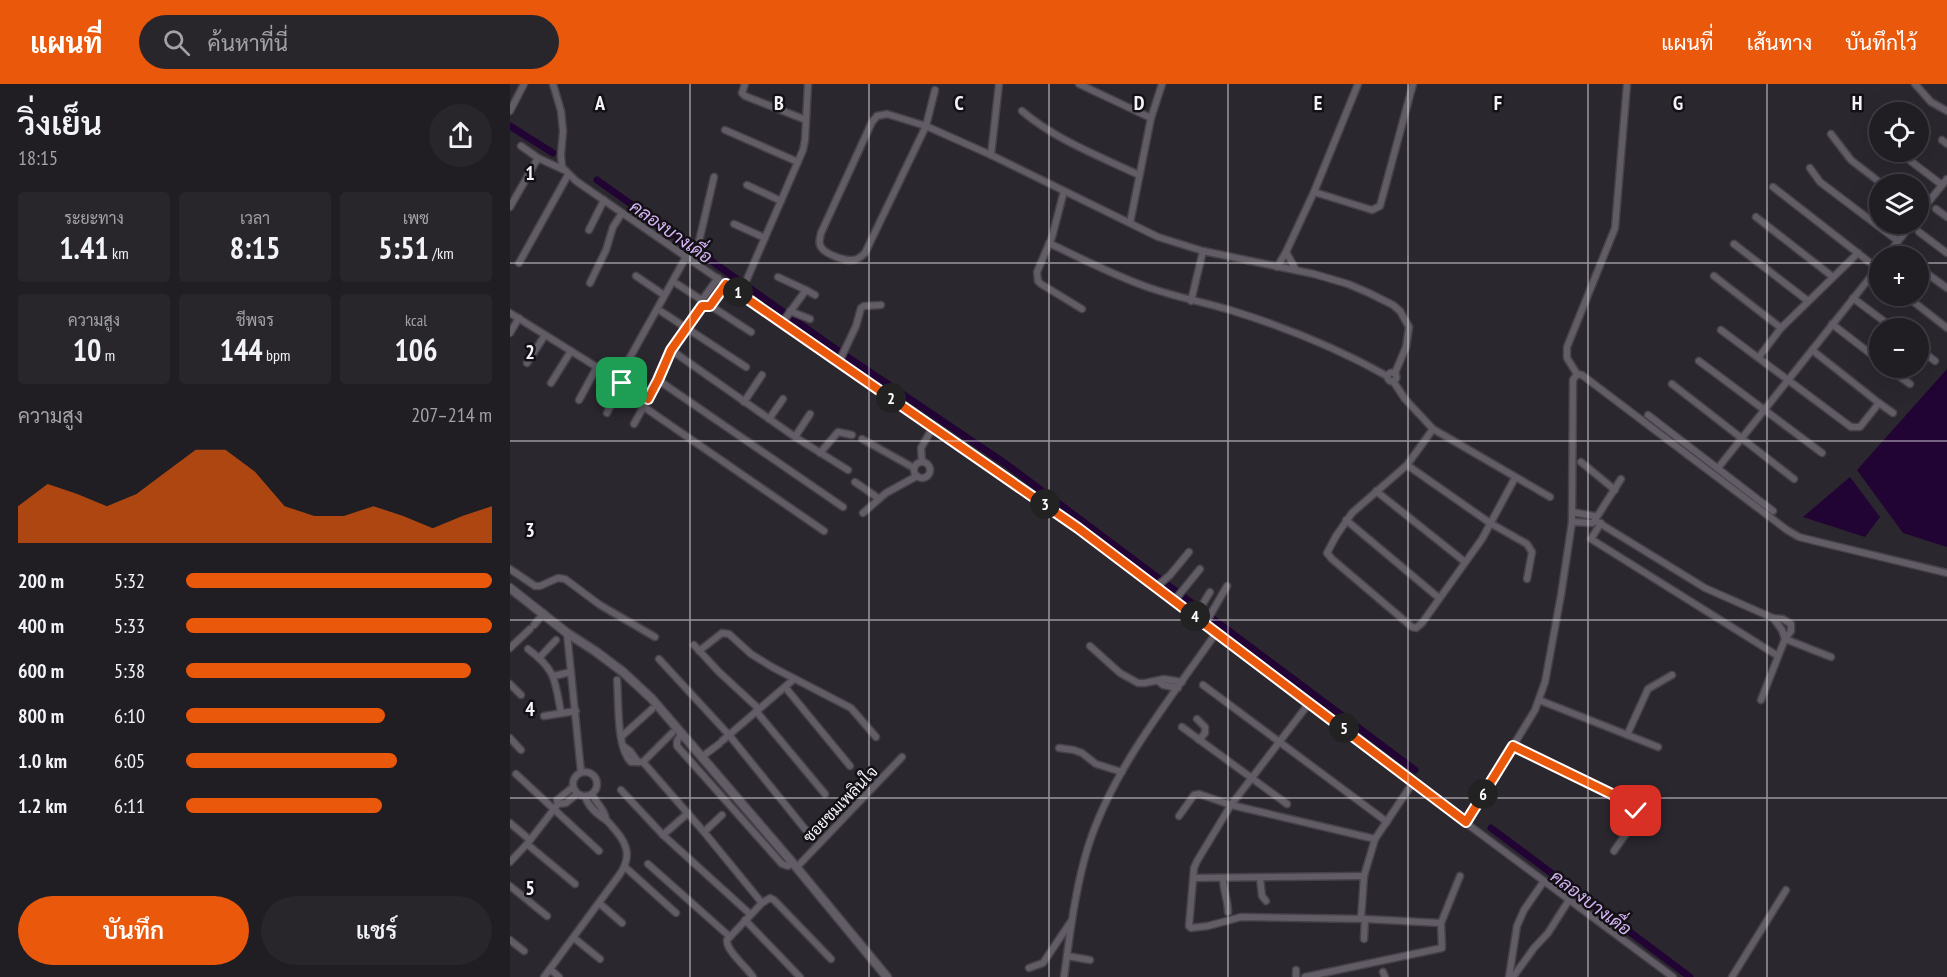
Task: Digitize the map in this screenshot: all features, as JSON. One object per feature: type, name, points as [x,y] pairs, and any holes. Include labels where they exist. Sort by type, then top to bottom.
[{"type":"street","points":[[510,111],[524,84]]},
{"type":"street","points":[[519,263],[566,172],[561,155],[563,131],[561,111],[553,84]]},
{"type":"street","points":[[745,84],[742,93],[744,96],[806,120]]},
{"type":"street","points":[[747,279],[798,162],[805,140],[808,84]]},
{"type":"street","points":[[991,155],[999,84]]},
{"type":"street","points":[[1079,84],[1151,118]]},
{"type":"street","points":[[1130,224],[1151,118],[1162,84]]},
{"type":"street","points":[[1277,267],[1287,252],[1314,192],[1358,84]]},
{"type":"street","points":[[1314,192],[1372,210],[1380,206],[1413,84]]},
{"type":"street","points":[[1627,84],[1615,228],[1566,352],[1569,362],[1577,374],[1582,375],[1786,530],[1799,537],[1947,573]]},
{"type":"street","points":[[1915,84],[1921,93],[1944,110],[1947,116]]},
{"type":"street","points":[[935,90],[926,126],[865,253],[853,261],[826,252],[820,246],[821,233],[877,116],[886,114],[926,126],[991,155],[1158,237],[1203,251],[1296,270],[1347,284],[1393,305],[1400,311],[1409,327],[1406,347],[1395,373],[1396,379],[1393,381]]},
{"type":"street","points":[[1022,111],[1057,136],[1139,175]]},
{"type":"street","points":[[724,130],[798,162]]},
{"type":"street","points":[[1831,134],[1851,160],[1869,174]]},
{"type":"street","points":[[521,146],[538,158],[566,172],[622,213],[692,256],[726,284],[786,317],[933,427],[1159,583],[1208,620],[1216,633],[1673,977]]},
{"type":"street","points":[[510,207],[538,158]]},
{"type":"street","points":[[1912,162],[1942,185]]},
{"type":"street","points":[[1810,168],[1820,182],[1898,241]]},
{"type":"street","points":[[628,361],[664,296],[692,256],[714,177]]},
{"type":"street","points":[[1929,201],[1947,179]]},
{"type":"street","points":[[747,185],[781,201]]},
{"type":"street","points":[[1773,187],[1869,262]]},
{"type":"street","points":[[1064,191],[1049,243],[1037,272],[1038,281],[1082,309]]},
{"type":"street","points":[[589,230],[604,200]]},
{"type":"street","points":[[1936,209],[1947,217]]},
{"type":"street","points":[[590,283],[606,250],[613,227],[622,213]]},
{"type":"street","points":[[1756,217],[1833,277]]},
{"type":"street","points":[[734,224],[765,238]]},
{"type":"street","points":[[1894,246],[1904,234]]},
{"type":"street","points":[[1922,234],[1947,253]]},
{"type":"street","points":[[1049,243],[1128,280],[1299,333],[1351,357],[1393,381],[1405,399],[1433,429],[1550,497]]},
{"type":"street","points":[[1734,244],[1808,301]]},
{"type":"street","points":[[1191,301],[1203,251]]},
{"type":"street","points":[[1287,252],[1296,270]]},
{"type":"street","points":[[1759,357],[1781,327],[1858,253]]},
{"type":"street","points":[[1929,275],[1947,288]]},
{"type":"street","points":[[636,276],[664,296]]},
{"type":"street","points":[[1714,276],[1781,327]]},
{"type":"street","points":[[778,277],[815,295]]},
{"type":"street","points":[[705,304],[718,278]]},
{"type":"street","points":[[1718,468],[1869,280]]},
{"type":"street","points":[[677,284],[751,332]]},
{"type":"street","points":[[634,424],[671,350],[705,304],[726,284]]},
{"type":"street","points":[[786,317],[806,290]]},
{"type":"street","points":[[1853,298],[1880,318]]},
{"type":"street","points":[[841,357],[856,326],[861,308],[881,305]]},
{"type":"street","points":[[1919,306],[1947,328]]},
{"type":"street","points":[[662,312],[746,367]]},
{"type":"street","points":[[510,313],[648,399]]},
{"type":"street","points":[[786,317],[810,319]]},
{"type":"street","points":[[510,333],[519,318]]},
{"type":"street","points":[[1832,324],[1869,353]]},
{"type":"street","points":[[1721,330],[1851,427],[1860,427],[1879,403]]},
{"type":"street","points":[[527,363],[545,335]]},
{"type":"street","points":[[671,350],[795,437],[848,470]]},
{"type":"street","points":[[1812,350],[1893,413]]},
{"type":"street","points":[[551,383],[571,351]]},
{"type":"street","points":[[1929,356],[1935,361]]},
{"type":"street","points":[[1699,361],[1822,453]]},
{"type":"street","points":[[579,400],[597,367]]},
{"type":"street","points":[[1387,376],[1391,372],[1395,373]]},
{"type":"street","points":[[1466,822],[1539,700],[1545,682],[1572,522],[1573,380],[1577,374]]},
{"type":"street","points":[[744,402],[762,375]]},
{"type":"street","points":[[1902,378],[1910,384]]},
{"type":"street","points":[[658,380],[843,507]]},
{"type":"street","points":[[607,412],[622,383]]},
{"type":"street","points":[[1672,384],[1794,479]]},
{"type":"street","points":[[769,419],[783,399]]},
{"type":"street","points":[[644,407],[824,531]]},
{"type":"street","points":[[795,437],[810,414]]},
{"type":"street","points":[[1648,414],[1773,511]]},
{"type":"street","points":[[922,461],[921,448],[933,427]]},
{"type":"street","points":[[1433,429],[1407,465],[1346,520],[1327,553],[1409,625],[1416,628],[1419,626],[1465,562],[1515,478]]},
{"type":"street","points":[[820,453],[838,432],[852,435]]},
{"type":"street","points":[[862,439],[914,468]]},
{"type":"street","points":[[863,513],[879,498],[916,476],[924,478],[930,473],[929,465],[922,461],[916,463],[914,468],[916,476]]},
{"type":"street","points":[[1581,462],[1615,490]]},
{"type":"street","points":[[1407,465],[1490,523],[1530,547],[1532,552],[1527,579]]},
{"type":"street","points":[[1621,479],[1591,539],[1778,656]]},
{"type":"street","points":[[855,482],[879,498]]},
{"type":"street","points":[[1376,491],[1465,562]]},
{"type":"street","points":[[1572,512],[1594,516],[1598,522],[1705,588],[1791,624],[1791,631],[1785,639],[1761,700]]},
{"type":"street","points":[[1346,520],[1439,598]]},
{"type":"street","points":[[1572,522],[1588,524],[1598,522]]},
{"type":"street","points":[[1159,583],[1170,575],[1189,552]]},
{"type":"street","points":[[510,569],[535,586],[558,578],[570,581],[600,605],[655,637]]},
{"type":"street","points":[[1177,597],[1200,569]]},
{"type":"street","points":[[1208,620],[1227,586]]},
{"type":"street","points":[[510,588],[567,633],[622,672],[652,699],[705,755],[730,808]]},
{"type":"street","points":[[1197,613],[1210,592]]},
{"type":"street","points":[[510,648],[544,613]]},
{"type":"street","points":[[1773,618],[1782,630],[1785,639]]},
{"type":"street","points":[[567,633],[581,772]]},
{"type":"street","points":[[825,795],[758,710],[697,648],[725,633],[736,639],[760,660],[851,708],[876,736]]},
{"type":"street","points":[[1064,977],[1082,870],[1101,813],[1122,772],[1216,633]]},
{"type":"street","points":[[1785,639],[1831,657]]},
{"type":"street","points":[[539,658],[556,640]]},
{"type":"street","points":[[1090,646],[1120,673],[1138,683],[1158,681],[1163,685],[1180,685]]},
{"type":"street","points":[[528,649],[554,676],[561,713]]},
{"type":"street","points":[[660,659],[729,735],[813,839]]},
{"type":"street","points":[[554,676],[571,672]]},
{"type":"street","points":[[1627,735],[1648,689],[1672,675]]},
{"type":"street","points":[[705,755],[794,679]]},
{"type":"street","points":[[617,680],[621,737],[628,760],[640,762],[672,733]]},
{"type":"street","points":[[510,684],[521,695]]},
{"type":"street","points":[[1203,685],[1387,822]]},
{"type":"street","points":[[785,687],[850,766]]},
{"type":"street","points":[[1539,700],[1658,747]]},
{"type":"street","points":[[1310,702],[1232,805],[1197,861],[1194,868],[1188,923],[1191,928],[1219,924],[1241,917],[1441,923]]},
{"type":"street","points":[[621,737],[652,709]]},
{"type":"street","points":[[544,716],[576,711]]},
{"type":"street","points":[[1197,719],[1205,727],[1199,740]]},
{"type":"street","points":[[1182,727],[1287,804]]},
{"type":"street","points":[[682,733],[677,746],[730,808],[794,865],[887,977]]},
{"type":"street","points":[[510,738],[521,750]]},
{"type":"street","points":[[1513,746],[1626,801],[1635,808],[1635,819],[1614,851]]},
{"type":"street","points":[[1059,748],[1082,753],[1096,764],[1122,772]]},
{"type":"street","name":"ซอยชมเพลินใจ","points":[[794,865],[902,757]]},
{"type":"street","points":[[640,762],[688,813],[762,903]]},
{"type":"street","points":[[581,772],[590,773],[596,778],[597,787],[592,794],[585,796],[577,794],[573,788],[575,776],[581,772]]},
{"type":"street","points":[[516,774],[556,806],[599,851]]},
{"type":"street","points":[[1364,939],[1364,876],[1375,839],[1414,781]]},
{"type":"street","points":[[510,862],[556,806],[557,800],[573,788]]},
{"type":"street","points":[[621,790],[663,835],[748,917],[800,977]]},
{"type":"street","points":[[556,806],[562,805],[577,794]]},
{"type":"street","points":[[592,794],[606,814],[606,820]]},
{"type":"street","points":[[1179,816],[1194,795],[1199,794],[1232,805],[1375,839]]},
{"type":"street","points":[[544,977],[625,867],[628,859],[622,837],[595,812],[586,802],[585,796]]},
{"type":"street","points":[[704,832],[730,808]]},
{"type":"street","points":[[663,835],[688,813]]},
{"type":"street","points":[[510,823],[575,884]]},
{"type":"street","points":[[648,864],[729,936]]},
{"type":"street","points":[[625,867],[676,913]]},
{"type":"street","points":[[1194,878],[1364,876]]},
{"type":"street","points":[[1305,977],[1442,948],[1441,923],[1460,876]]},
{"type":"street","points":[[1223,878],[1228,912]]},
{"type":"street","points":[[1260,878],[1262,896],[1266,901]]},
{"type":"street","points":[[1509,977],[1517,926],[1524,910],[1544,881]]},
{"type":"street","points":[[510,886],[548,916]]},
{"type":"street","points":[[1732,977],[1786,890]]},
{"type":"street","points":[[753,977],[727,948],[727,940],[767,898],[774,900],[831,958]]},
{"type":"street","points":[[1514,977],[1534,948],[1548,933],[1569,900]]},
{"type":"street","points":[[599,903],[622,924]]},
{"type":"street","points":[[1029,968],[1043,963],[1072,920]]},
{"type":"street","points":[[574,938],[600,959]]},
{"type":"street","points":[[510,940],[524,951]]},
{"type":"street","points":[[1069,956],[1090,960]]},
{"type":"street","points":[[550,969],[559,977]]},
{"type":"shaded area","points":[[1947,369],[1947,547],[1903,533],[1857,470]]},
{"type":"shaded area","points":[[1850,477],[1880,517],[1865,537],[1803,517]]},
{"type":"waterway","name":"คลองบางเดื่อ","points":[[510,126],[553,153]]},
{"type":"waterway","name":"คลองบางเดื่อ","points":[[597,180],[830,345],[1006,464],[1415,770]]},
{"type":"waterway","name":"คลองบางเดื่อ","points":[[1491,828],[1690,977]]},
{"type":"route","points":[[622,383],[648,399],[671,350],[702,306],[710,306],[726,284],[1078,528],[1466,822],[1513,746],[1626,801],[1636,811]]}]
